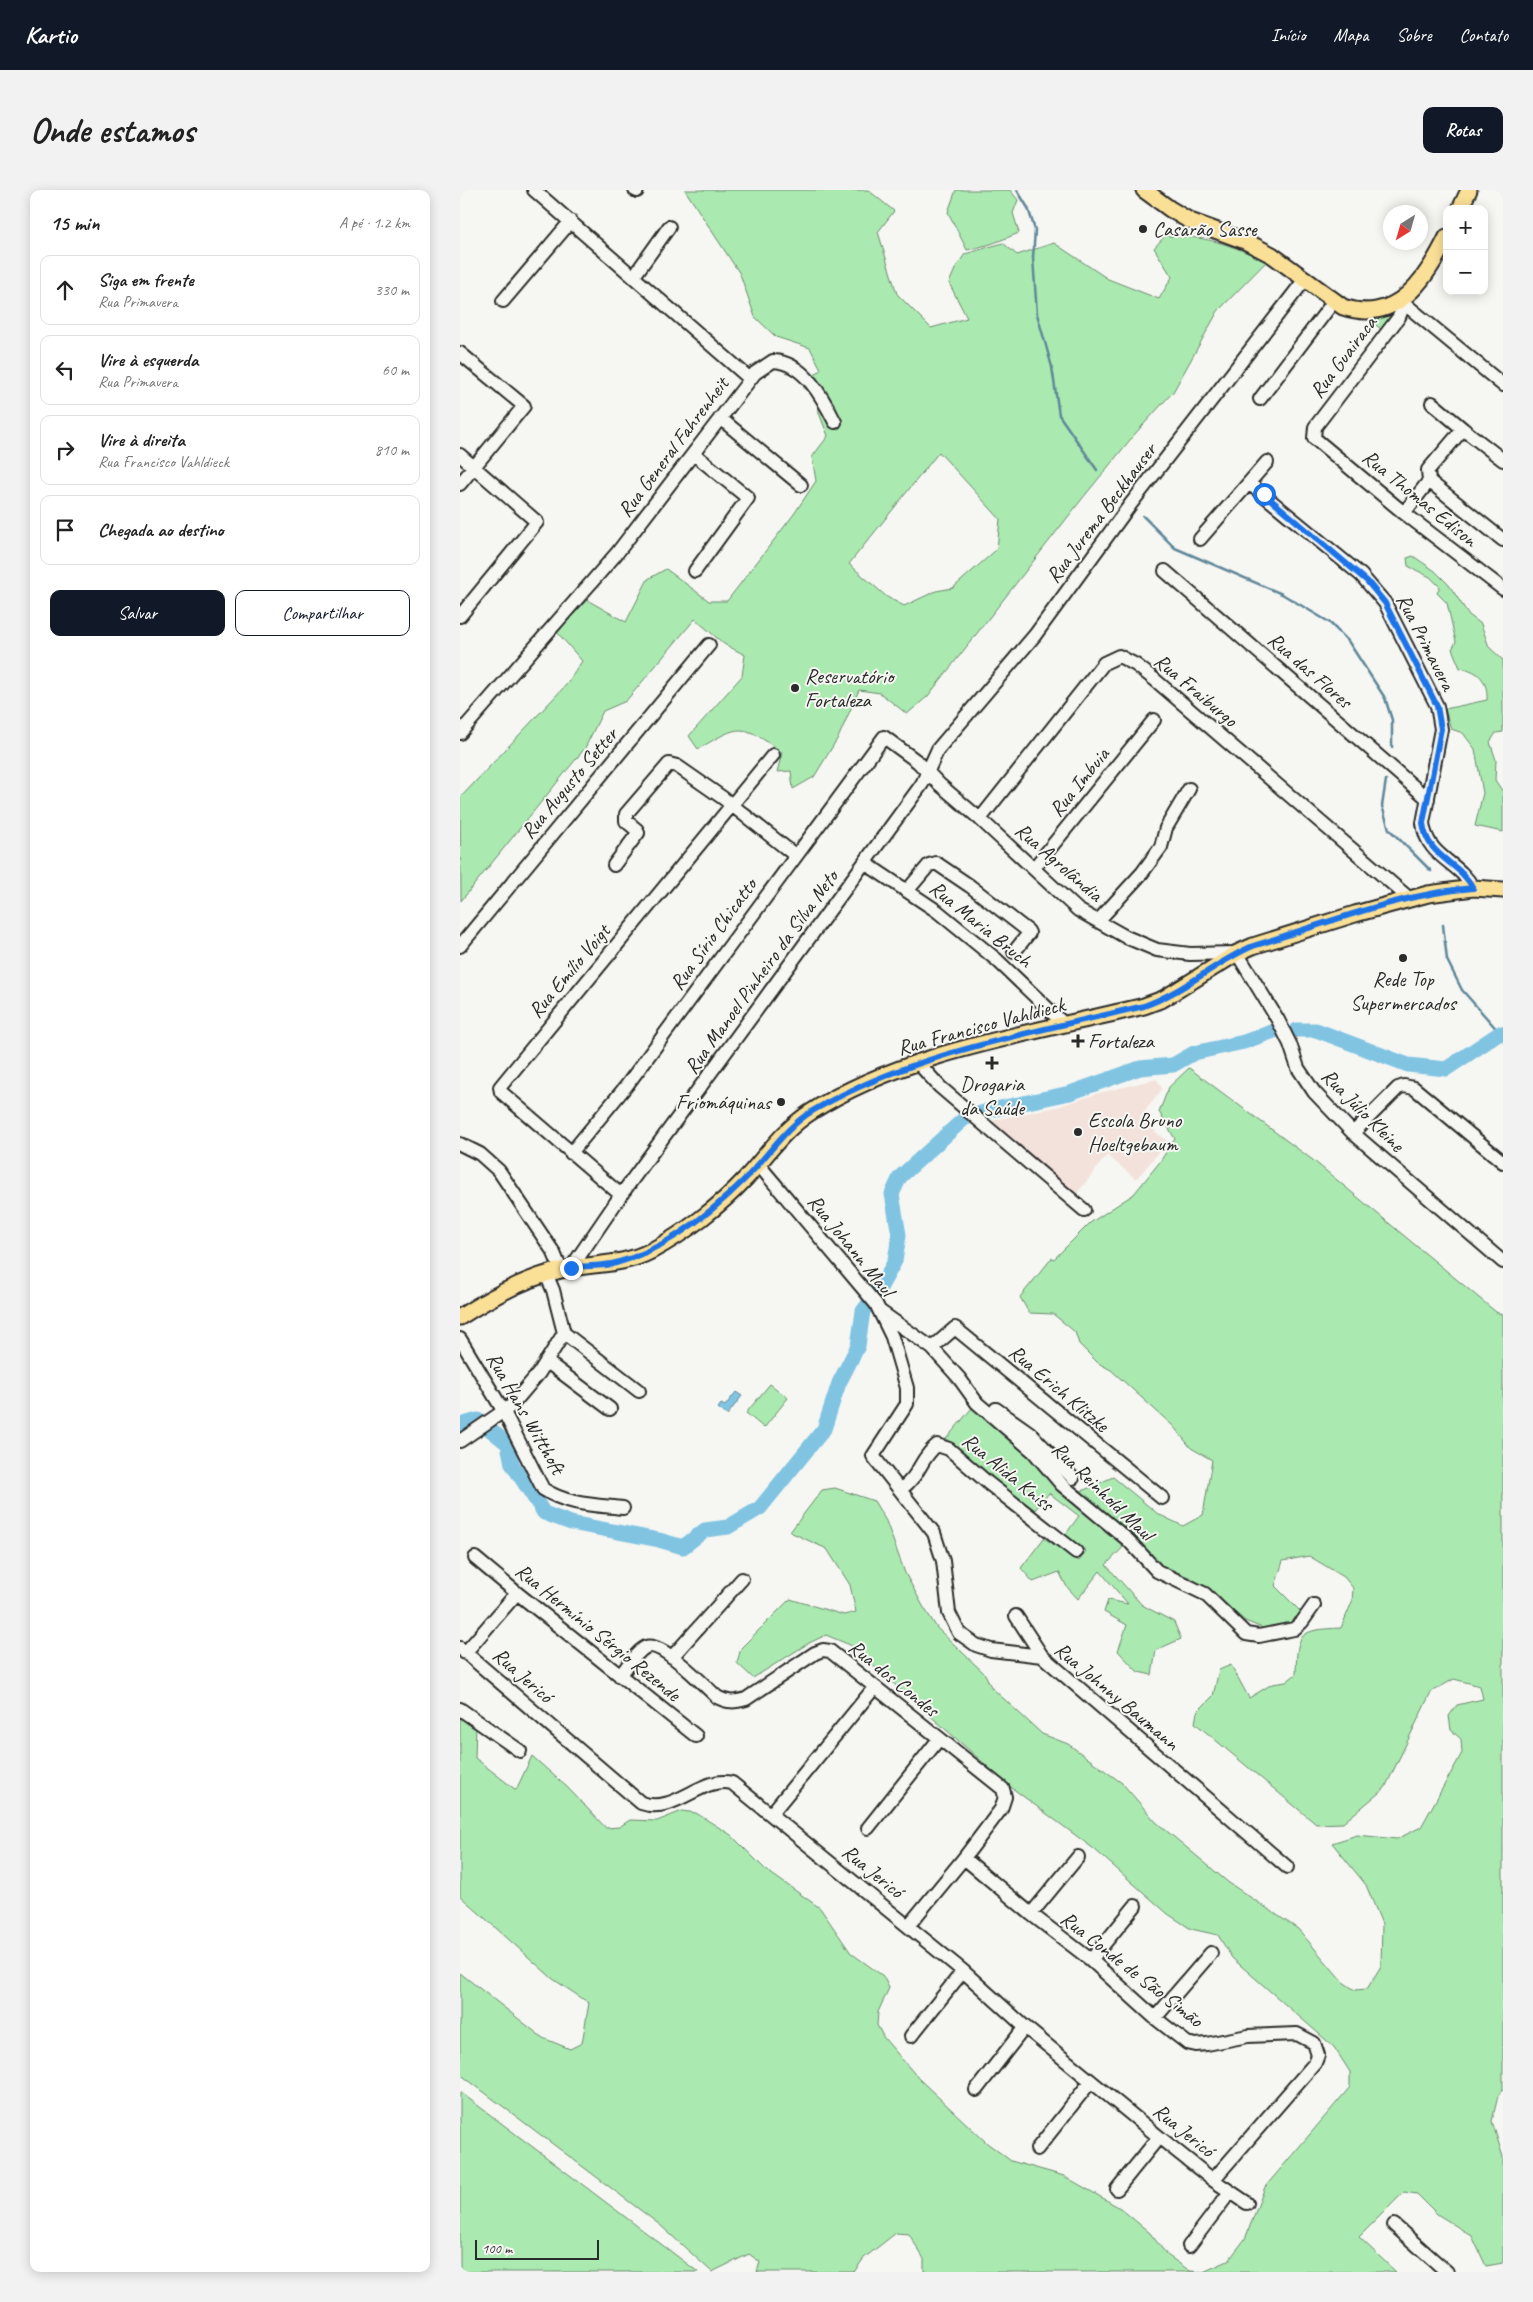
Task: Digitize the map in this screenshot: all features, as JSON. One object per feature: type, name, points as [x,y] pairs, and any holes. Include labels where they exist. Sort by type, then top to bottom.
[{"type":"main road","points":[[1144,190],[1190,221],[1245,241],[1272,255],[1306,278],[1334,301],[1352,310],[1381,308],[1410,294],[1422,280],[1443,244]]},
{"type":"main road","points":[[1462,205],[1470,190]]},
{"type":"main road","name":"Rua Francisco Vahldieck","points":[[460,1317],[501,1293],[546,1274],[566,1269],[614,1264],[636,1257],[657,1247],[717,1204],[745,1179],[784,1134],[811,1112],[862,1085],[918,1063],[1144,1006],[1163,999],[1237,953],[1356,914],[1451,890],[1473,888],[1503,890]]},
{"type":"street","name":"Rua General Fahrenheit","points":[[460,733],[617,553],[694,454],[749,378],[571,221],[550,195],[534,190]]},
{"type":"street","points":[[503,301],[571,221]]},
{"type":"street","points":[[634,276],[670,227]]},
{"type":"street","name":"Rua Jurema Beckhauser","points":[[928,770],[938,749],[1035,635],[1130,505],[1306,278]]},
{"type":"street","points":[[1400,300],[1503,384]]},
{"type":"street","name":"Rua Guairaca","points":[[1314,438],[1316,427],[1399,317],[1401,312],[1400,300]]},
{"type":"street","points":[[1260,400],[1334,301]]},
{"type":"street","points":[[460,353],[524,406],[460,484]]},
{"type":"street","points":[[749,378],[773,361],[788,364],[814,388],[824,401],[835,422]]},
{"type":"street","points":[[1432,403],[1503,460]]},
{"type":"street","points":[[720,418],[801,485]]},
{"type":"street","points":[[1404,513],[1429,481],[1428,470],[1463,429]]},
{"type":"street","name":"Rua Thomas Edison","points":[[1314,438],[1404,513],[1503,589]]},
{"type":"street","points":[[694,454],[748,498],[695,571]]},
{"type":"street","points":[[460,455],[537,522],[460,616]]},
{"type":"street","points":[[1200,539],[1267,462]]},
{"type":"street","points":[[1429,481],[1503,540]]},
{"type":"street","name":"Rua Primavera","points":[[1249,483],[1361,576],[1385,603],[1437,706],[1441,729],[1423,823],[1425,836],[1430,845],[1469,880],[1473,888]]},
{"type":"street","name":"Rua das Flores","points":[[1165,571],[1428,799]]},
{"type":"street","name":"Rua Augusto Setter","points":[[460,946],[709,645]]},
{"type":"street","name":"Rua Fraiburgo","points":[[980,819],[1104,663],[1118,656],[1136,665],[1154,679],[1410,899]]},
{"type":"street","name":"Rua Imbuia","points":[[1034,868],[1154,720]]},
{"type":"street","name":"Rua Agrolândia","points":[[884,737],[928,770],[939,784],[980,819],[1078,910],[1126,937],[1157,950],[1190,954],[1237,953]]},
{"type":"street","name":"Rua Sírio Chicatto","points":[[571,1153],[627,1085],[884,737]]},
{"type":"street","name":"Rua Emílio Voigt","points":[[621,1195],[501,1092],[500,1087],[730,804],[773,754]]},
{"type":"street","points":[[614,865],[638,833],[626,820],[626,814],[669,764],[678,766],[796,856]]},
{"type":"street","name":"Rua Manoel Pinheiro da Silva Neto","points":[[566,1269],[865,864],[922,784],[928,770]]},
{"type":"street","points":[[1098,921],[1142,873],[1161,847],[1166,828],[1189,789]]},
{"type":"street","points":[[907,891],[929,865],[936,863],[970,886],[1029,933],[1014,952]]},
{"type":"street","name":"Rua Maria Bruch","points":[[865,864],[937,911],[997,960],[1065,1025]]},
{"type":"street","name":"Rua Júlio Kleine","points":[[1237,953],[1278,1020],[1305,1081],[1353,1133],[1503,1262]]},
{"type":"street","points":[[918,1063],[940,1087],[1084,1210]]},
{"type":"street","points":[[1353,1133],[1398,1088],[1409,1087],[1414,1088],[1503,1162]]},
{"type":"street","points":[[460,1144],[480,1154],[500,1171],[566,1269]]},
{"type":"street","name":"Rua Johann Maul","points":[[758,1164],[866,1292],[878,1308],[892,1336],[907,1396],[907,1404],[900,1418],[872,1456],[901,1489]]},
{"type":"street","points":[[546,1274],[553,1290],[564,1333],[639,1391]]},
{"type":"street","name":"Rua Reinhold Maul","points":[[878,1308],[932,1348],[978,1403],[1034,1452],[1062,1485],[1128,1540],[1157,1571],[1205,1594],[1246,1634],[1259,1636],[1294,1629],[1302,1622],[1314,1605]]},
{"type":"street","name":"Rua Erich Klitzke","points":[[932,1348],[955,1328],[1162,1498]]},
{"type":"street","points":[[460,1441],[500,1414],[525,1392],[564,1333]]},
{"type":"street","name":"Rua Hans Witthoft","points":[[460,1339],[500,1414],[543,1488],[554,1496],[567,1501],[623,1508]]},
{"type":"street","points":[[546,1361],[610,1409]]},
{"type":"street","points":[[986,1409],[996,1409],[1020,1424],[1073,1478]]},
{"type":"street","name":"Rua Alida Kniss","points":[[901,1489],[912,1482],[930,1450],[937,1445],[949,1448],[988,1482],[1076,1552]]},
{"type":"street","name":"Rua Johnny Baumann","points":[[901,1489],[909,1504],[934,1533],[943,1561],[949,1613],[959,1633],[976,1645],[991,1650],[1042,1656],[1287,1867]]},
{"type":"street","name":"Rua Hermínio Sérgio Rezende","points":[[476,1558],[516,1594],[696,1736]]},
{"type":"street","points":[[672,1657],[742,1579]]},
{"type":"street","points":[[462,1650],[516,1594]]},
{"type":"street","points":[[1016,1616],[1042,1656]]},
{"type":"street","name":"Rua dos Condes","points":[[620,1676],[648,1646],[656,1647],[672,1657],[717,1697],[726,1702],[746,1699],[815,1653],[823,1650],[830,1652],[1003,1789],[1005,1796],[1001,1809],[964,1858],[908,1926]]},
{"type":"street","name":"Rua Jericó","points":[[462,1650],[641,1803],[651,1806],[663,1806],[719,1781],[732,1782],[963,1971],[1025,2027],[1091,2081],[1213,2180],[1247,2203]]},
{"type":"street","points":[[771,1814],[874,1688]]},
{"type":"street","points":[[460,1709],[520,1752]]},
{"type":"street","points":[[868,1828],[939,1739]]},
{"type":"street","points":[[1030,1914],[1078,1857]]},
{"type":"street","name":"Rua Conde de São Simão","points":[[964,1858],[1030,1914],[1091,1960],[1155,2018],[1188,2043],[1196,2045],[1248,2036],[1297,2034],[1314,2044],[1318,2054],[1315,2063],[1213,2180]]},
{"type":"street","points":[[1091,1960],[1135,1906]]},
{"type":"street","points":[[1155,2018],[1211,1953]]},
{"type":"street","points":[[910,2036],[963,1971]]},
{"type":"street","points":[[976,2090],[1025,2027]]},
{"type":"street","points":[[1037,2149],[1091,2081]]},
{"type":"street","points":[[1117,2189],[1160,2137]]},
{"type":"street","points":[[1189,2246],[1230,2192]]},
{"type":"street","points":[[1394,2225],[1447,2272]]},
{"type":"shaded area","name":"Escola Bruno Hoeltgebaum","points":[[1157,1079],[1162,1089],[1140,1118],[1168,1142],[1136,1179],[1107,1155],[1075,1196],[988,1121],[1057,1107],[1099,1093]]},
{"type":"green space","points":[[685,190],[868,190],[894,211],[878,232],[897,294],[931,328],[967,318],[949,283],[956,267],[965,254],[1003,243],[1017,255],[1054,243],[1108,279],[1159,299],[1172,277],[1154,248],[1165,236],[1206,239],[1241,250],[1267,261],[1218,311],[1173,392],[1134,435],[1082,499],[928,696],[907,714],[880,693],[859,690],[839,736],[814,777],[793,789],[791,771],[777,772],[782,753],[749,732],[733,731],[698,749],[689,736],[742,676],[745,655],[724,644],[695,619],[626,701],[603,711],[585,748],[461,901],[460,798],[567,684],[582,661],[557,632],[587,600],[626,622],[648,579],[666,569],[709,601],[727,601],[794,514],[816,481],[812,457],[828,436],[819,413],[818,398],[803,387],[821,369],[810,348],[776,337],[755,317],[740,274]],"holes":[[[939,452],[1000,519],[997,549],[953,588],[936,591],[904,606],[887,597],[849,564]]]},
{"type":"green space","points":[[956,190],[1010,190],[1018,200],[1013,213],[1019,233],[991,244],[967,250],[948,212]]},
{"type":"green space","points":[[1395,308],[1398,309],[1384,332],[1369,319]]},
{"type":"green space","points":[[1413,556],[1435,571],[1449,585],[1469,615],[1481,624],[1489,647],[1503,660],[1503,732],[1496,733],[1490,742],[1496,760],[1495,780],[1503,792],[1503,832],[1475,826],[1483,793],[1475,749],[1463,733],[1451,729],[1445,709],[1487,700],[1486,687],[1477,674],[1460,668],[1452,649],[1456,642],[1447,603],[1437,593],[1440,587],[1430,577],[1408,566],[1407,558]]},
{"type":"green space","points":[[1189,1068],[1314,1161],[1496,1312],[1503,1315],[1503,2089],[1498,2096],[1492,2121],[1503,2157],[1503,2263],[1486,2266],[1472,2236],[1437,2214],[1417,2194],[1404,2192],[1359,2237],[1396,2272],[1203,2272],[1228,2261],[1245,2239],[1265,2187],[1350,2087],[1350,2072],[1334,2047],[1232,1958],[1218,1935],[1191,1929],[1168,1914],[1094,1849],[1012,1788],[850,1645],[826,1635],[809,1643],[753,1678],[737,1663],[741,1648],[790,1599],[844,1615],[856,1612],[850,1585],[827,1549],[790,1532],[822,1490],[835,1488],[874,1501],[886,1521],[905,1573],[923,1606],[937,1628],[985,1674],[991,1687],[1042,1734],[1068,1744],[1122,1783],[1156,1822],[1229,1883],[1298,1929],[1343,1982],[1355,1990],[1367,1989],[1381,1966],[1382,1924],[1366,1885],[1332,1843],[1357,1835],[1397,1839],[1421,1827],[1462,1753],[1461,1739],[1451,1730],[1449,1716],[1457,1705],[1483,1699],[1480,1686],[1454,1679],[1431,1692],[1385,1788],[1343,1823],[1316,1824],[1195,1723],[1197,1712],[1213,1696],[1219,1670],[1231,1665],[1249,1698],[1272,1684],[1286,1682],[1296,1674],[1298,1649],[1303,1636],[1316,1630],[1341,1628],[1352,1602],[1353,1588],[1344,1577],[1309,1556],[1283,1561],[1275,1586],[1303,1614],[1296,1625],[1270,1631],[1245,1621],[1216,1595],[1191,1578],[1161,1565],[1131,1539],[1106,1565],[1142,1605],[1174,1622],[1181,1639],[1156,1650],[1152,1675],[1138,1672],[1118,1651],[1127,1625],[1104,1612],[1108,1600],[1128,1604],[1100,1571],[1078,1599],[1067,1587],[1059,1572],[1033,1582],[1021,1568],[1044,1538],[1079,1561],[1086,1551],[1065,1535],[1079,1516],[1049,1493],[1034,1511],[946,1439],[972,1408],[1008,1435],[1038,1467],[1082,1491],[1113,1477],[1158,1514],[1183,1526],[1203,1515],[1212,1460],[1191,1448],[1173,1426],[1111,1370],[1098,1363],[1079,1344],[1075,1332],[1053,1314],[1029,1313],[1020,1297],[1052,1258],[1054,1259],[1090,1223],[1134,1194],[1159,1163],[1175,1139],[1159,1112],[1169,1087]]},
{"type":"green space","points":[[770,1384],[788,1398],[764,1428],[746,1413]]},
{"type":"green space","points":[[460,1708],[476,1725],[475,1758],[516,1790],[532,1756],[568,1788],[606,1828],[619,1827],[630,1820],[657,1821],[682,1811],[696,1813],[731,1835],[766,1870],[820,1908],[851,1953],[883,1976],[889,1988],[878,2012],[877,2025],[884,2038],[919,2079],[987,2143],[1011,2161],[1064,2176],[1120,2208],[1150,2233],[1167,2255],[1190,2271],[1203,2272],[924,2272],[924,2259],[909,2234],[896,2233],[864,2258],[854,2272],[757,2272],[760,2262],[749,2254],[712,2272],[660,2225],[460,2074],[460,1973],[543,2038],[570,2049],[582,2043],[589,2003],[553,1979],[460,1896]]},
{"type":"green space","points":[[460,2092],[468,2098],[698,2272],[460,2272]]},
{"type":"water","points":[[736,1392],[742,1396],[727,1415],[718,1408],[721,1404],[725,1406]]},
{"type":"waterway","points":[[1017,190],[1028,208],[1035,230],[1033,258],[1037,314],[1052,367],[1059,415],[1097,470]]},
{"type":"waterway","points":[[1143,516],[1175,548],[1282,594],[1329,622],[1348,641],[1385,698],[1392,720],[1392,747]]},
{"type":"waterway","points":[[1386,780],[1382,806],[1389,829],[1431,871]]},
{"type":"waterway","points":[[1443,925],[1447,960],[1462,990],[1500,1033]]},
{"type":"waterway","points":[[1297,1030],[1316,1030],[1408,1065],[1446,1069],[1500,1033],[1503,1034]]},
{"type":"waterway","points":[[460,1425],[478,1420],[508,1444],[512,1464],[544,1513],[571,1523],[659,1540],[683,1547],[705,1530],[728,1527],[760,1508],[824,1429],[839,1383],[858,1346],[863,1311],[879,1290],[895,1261],[899,1235],[892,1194],[900,1177],[965,1118],[991,1110],[1070,1093],[1140,1068],[1173,1065],[1194,1053],[1244,1042],[1274,1031]]},
{"type":"place","name":"Casarão Sasse","points":[[1143,229]]},
{"type":"place","name":"Reservatório Fortaleza","points":[[795,688]]},
{"type":"place","name":"Rede Top Supermercados","points":[[1403,958]]},
{"type":"place","name":"Fortaleza","points":[[1078,1041]]},
{"type":"place","name":"Drogaria da Saúde","points":[[992,1063]]},
{"type":"place","name":"Friomáquinas","points":[[781,1102]]},
{"type":"place","name":"Escola Bruno Hoeltgebaum","points":[[1078,1132]]},
{"type":"route","points":[[571,1268],[614,1264],[636,1257],[664,1243],[717,1204],[745,1179],[784,1134],[797,1122],[811,1112],[862,1085],[918,1063],[959,1051],[1144,1006],[1163,999],[1237,953],[1253,946],[1416,897],[1473,888],[1469,880],[1430,845],[1425,836],[1423,823],[1441,729],[1437,706],[1385,603],[1367,581],[1264,494]]}]
